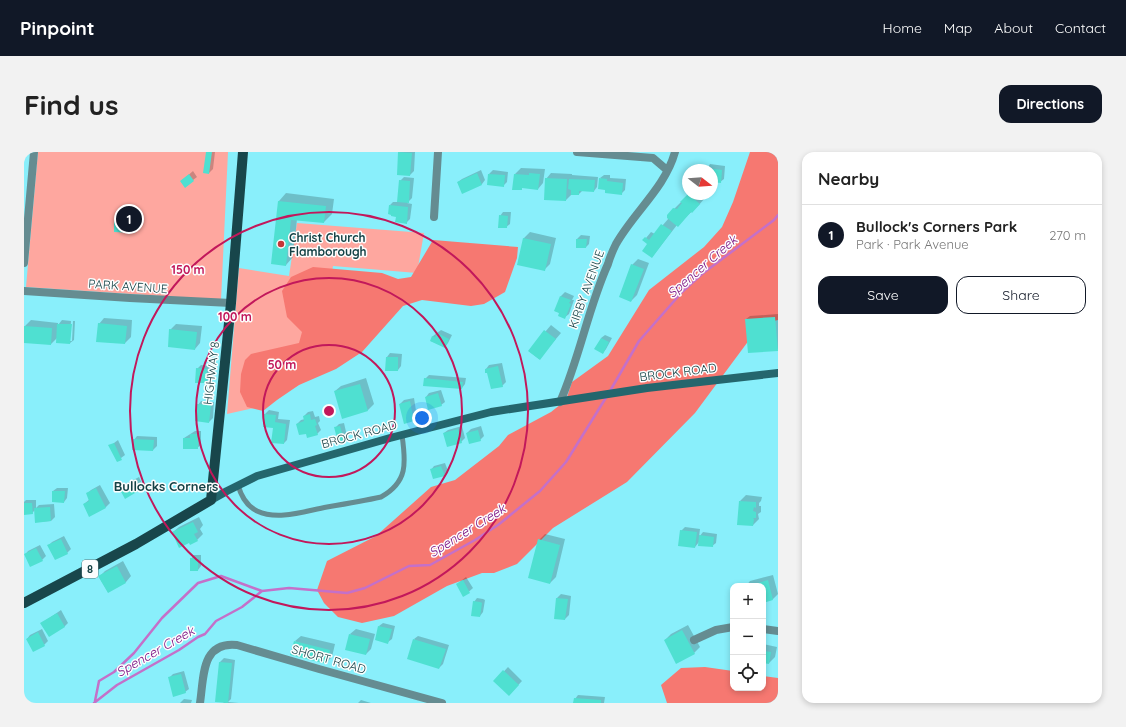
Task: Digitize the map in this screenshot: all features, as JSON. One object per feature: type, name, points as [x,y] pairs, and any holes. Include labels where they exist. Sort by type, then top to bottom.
[{"type":"main road","name":"HIGHWAY 8","points":[[211,500],[231,303],[244,152]]},
{"type":"main road","name":"BROCK ROAD","points":[[24,604],[136,544],[211,500],[257,476],[402,435],[491,412],[647,388],[778,372]]},
{"type":"street","points":[[24,263],[34,152]]},
{"type":"street","points":[[434,217],[438,152]]},
{"type":"street","points":[[577,152],[653,158],[667,170]]},
{"type":"street","name":"KIRBY AVENUE","points":[[560,402],[568,384],[600,281],[616,244],[659,187],[673,160],[675,152]]},
{"type":"street","name":"PARK AVENUE","points":[[24,291],[52,294],[231,303]]},
{"type":"street","points":[[694,640],[716,630],[730,628]]},
{"type":"street","points":[[766,629],[778,631]]},
{"type":"street","name":"SHORT ROAD","points":[[200,703],[206,664],[211,652],[219,646],[230,644],[442,703]]},
{"type":"lane","points":[[238,485],[241,494],[251,507],[265,514],[279,515],[303,512],[381,497],[390,492],[399,483],[403,472],[404,454],[402,435]]},
{"type":"shaded area","points":[[38,152],[228,152],[221,300],[26,287]]},
{"type":"shaded area","points":[[750,152],[778,152],[778,320],[761,324],[695,413],[627,482],[553,528],[517,564],[494,573],[482,573],[447,586],[394,616],[362,623],[338,617],[324,603],[317,590],[327,561],[376,536],[431,487],[455,480],[499,446],[508,435],[551,412],[566,400],[572,382],[608,356],[649,290],[704,247],[722,227],[733,202]]},
{"type":"shaded area","points":[[297,223],[424,233],[417,273],[333,266],[314,376],[263,406],[227,414],[239,268],[289,276]]},
{"type":"shaded area","points":[[433,240],[518,247],[517,258],[505,292],[484,304],[471,306],[422,300],[403,306],[362,352],[336,369],[299,385],[263,411],[247,407],[240,392],[241,374],[245,360],[251,354],[299,343],[302,332],[287,317],[282,291],[291,277],[313,267],[382,273],[398,279],[411,277]]},
{"type":"shaded area","points":[[705,667],[730,671],[730,691],[766,691],[766,676],[778,678],[778,703],[667,703],[661,685],[681,668]]},
{"type":"building","points":[[206,152],[212,152],[209,174],[203,173]]},
{"type":"building","points":[[398,152],[412,153],[410,176],[397,175]]},
{"type":"building","points":[[718,170],[722,170],[721,183],[718,183]]},
{"type":"building","points":[[477,173],[482,185],[462,194],[457,182]]},
{"type":"building","points":[[529,173],[540,174],[538,190],[522,188],[522,190],[512,190],[514,174],[529,175]]},
{"type":"building","points":[[189,174],[194,181],[185,188],[180,181]]},
{"type":"building","points":[[488,174],[505,175],[504,187],[487,185]]},
{"type":"building","points":[[545,178],[567,179],[566,201],[544,200]]},
{"type":"building","points":[[599,178],[607,179],[607,181],[623,183],[622,195],[605,193],[605,190],[598,189]]},
{"type":"building","points":[[569,179],[595,180],[594,192],[579,191],[579,195],[571,195],[571,190],[568,189]]},
{"type":"building","points":[[399,180],[410,181],[409,203],[397,202]]},
{"type":"building","points":[[682,200],[695,200],[700,204],[678,227],[667,218],[667,215],[673,208],[677,209],[682,203],[680,202]]},
{"type":"building","name":"Christ Church Flamborough","points":[[278,201],[326,206],[324,223],[291,220],[286,266],[271,264]]},
{"type":"building","points":[[389,205],[408,207],[407,224],[395,222],[396,217],[388,214]]},
{"type":"building","points":[[499,215],[508,216],[507,228],[498,228]]},
{"type":"building","points":[[114,221],[136,223],[135,233],[114,232]]},
{"type":"building","points":[[661,224],[672,231],[652,258],[642,251],[647,244],[642,240],[645,237],[649,240]]},
{"type":"building","points":[[523,238],[551,244],[545,271],[517,265]]},
{"type":"building","points":[[576,239],[587,239],[586,248],[576,248]]},
{"type":"building","points":[[631,264],[644,269],[631,302],[619,297]]},
{"type":"building","points":[[560,296],[571,300],[569,303],[571,304],[565,319],[558,316],[559,313],[554,311]]},
{"type":"building","points":[[775,317],[778,351],[748,353],[745,319]]},
{"type":"building","points":[[98,323],[127,326],[125,344],[96,342]]},
{"type":"building","points":[[57,324],[72,324],[70,344],[56,343]]},
{"type":"building","points":[[24,326],[52,328],[51,345],[24,343]]},
{"type":"building","points":[[169,329],[197,332],[195,350],[168,347]]},
{"type":"building","points":[[544,330],[556,339],[540,360],[528,351]]},
{"type":"building","points":[[437,333],[449,339],[445,348],[430,341],[432,336],[435,337]]},
{"type":"building","points":[[601,338],[609,342],[603,354],[594,349]]},
{"type":"building","points":[[386,357],[398,357],[398,371],[385,371]]},
{"type":"building","points":[[498,366],[503,387],[491,389],[485,369]]},
{"type":"building","points":[[196,368],[207,369],[207,383],[195,383]]},
{"type":"building","points":[[424,378],[463,382],[462,389],[423,386]]},
{"type":"building","points":[[360,384],[368,411],[342,419],[334,391]]},
{"type":"building","points":[[438,393],[442,406],[428,410],[425,397]]},
{"type":"building","points":[[410,401],[414,421],[404,424],[399,404]]},
{"type":"building","points":[[197,404],[211,405],[209,423],[195,421]]},
{"type":"building","points":[[264,414],[276,415],[275,422],[286,424],[284,444],[271,443],[273,428],[263,427]]},
{"type":"building","points":[[310,414],[311,420],[315,419],[317,425],[315,426],[318,435],[307,438],[306,434],[299,435],[296,424],[304,421],[303,416]]},
{"type":"building","points":[[340,426],[344,440],[338,442],[334,427]]},
{"type":"building","points":[[458,429],[462,443],[447,447],[443,433]]},
{"type":"building","points":[[478,430],[481,441],[469,444],[466,433]]},
{"type":"building","points":[[190,434],[198,434],[198,449],[183,449],[183,438],[190,438]]},
{"type":"building","points":[[133,439],[154,440],[153,451],[132,450]]},
{"type":"building","points":[[114,443],[122,460],[117,462],[108,445]]},
{"type":"building","points":[[441,466],[445,476],[433,479],[430,469]]},
{"type":"building","points":[[135,480],[140,490],[125,499],[119,488]]},
{"type":"building","points":[[96,488],[106,508],[89,517],[83,504],[89,501],[86,493]]},
{"type":"building","points":[[52,491],[65,491],[64,503],[52,502]]},
{"type":"building","points":[[739,501],[756,502],[756,508],[754,507],[753,511],[756,512],[756,518],[753,518],[753,526],[737,525]]},
{"type":"building","points":[[24,503],[32,503],[33,514],[24,515]]},
{"type":"building","points":[[50,507],[51,521],[35,523],[34,508]]},
{"type":"building","points":[[193,522],[198,532],[194,534],[198,541],[190,545],[189,543],[179,548],[172,532]]},
{"type":"building","points":[[680,530],[697,532],[695,548],[678,546]]},
{"type":"building","points":[[699,535],[714,537],[713,547],[698,546]]},
{"type":"building","points":[[61,539],[68,554],[55,560],[47,545]]},
{"type":"building","points":[[538,539],[560,545],[550,584],[528,578]]},
{"type":"building","points":[[36,548],[43,561],[30,567],[24,554]]},
{"type":"building","points":[[190,558],[198,558],[198,571],[190,571]]},
{"type":"building","points":[[117,566],[126,583],[108,593],[98,576]]},
{"type":"building","points":[[463,580],[470,593],[463,597],[456,584]]},
{"type":"building","points":[[768,580],[773,600],[766,602],[766,583],[758,583]]},
{"type":"building","points":[[556,598],[568,599],[565,620],[554,619]]},
{"type":"building","points":[[473,601],[482,603],[480,617],[471,616]]},
{"type":"building","points":[[57,613],[65,627],[49,637],[40,623]]},
{"type":"building","points":[[378,626],[392,629],[388,644],[375,640]]},
{"type":"building","points":[[682,630],[695,654],[676,664],[664,640]]},
{"type":"building","points":[[38,632],[45,646],[33,652],[26,639]]},
{"type":"building","points":[[349,634],[370,639],[366,655],[345,650]]},
{"type":"building","points":[[413,639],[446,649],[439,669],[407,659]]},
{"type":"building","points":[[294,641],[330,650],[327,664],[290,655]]},
{"type":"building","points":[[766,651],[771,652],[769,664],[766,664]]},
{"type":"building","points":[[219,662],[232,663],[228,703],[215,702]]},
{"type":"building","points":[[503,670],[519,685],[509,696],[493,681]]},
{"type":"building","points":[[181,674],[186,693],[173,697],[168,677]]},
{"type":"building","points":[[574,698],[601,700],[601,703],[573,703]]},
{"type":"waterway","name":"Spencer Creek","points":[[610,391],[639,341],[682,292],[702,274],[774,220],[778,215]]},
{"type":"waterway","name":"Spencer Creek","points":[[94,703],[117,685],[205,634],[216,621],[242,607],[262,591],[289,588],[347,593],[365,588],[409,566],[430,565],[475,540],[498,525],[540,491],[566,462],[607,396]]},
{"type":"waterway","points":[[95,701],[99,681],[114,672],[134,653],[162,618],[198,583],[221,576],[262,591]]},
{"type":"place","name":"Bullock's Corners Park","points":[[129,219]]},
{"type":"place","name":"Christ Church Flamborough","points":[[281,244]]},
{"type":"district","name":"Bullocks Corners","points":[[166,486]]}]
